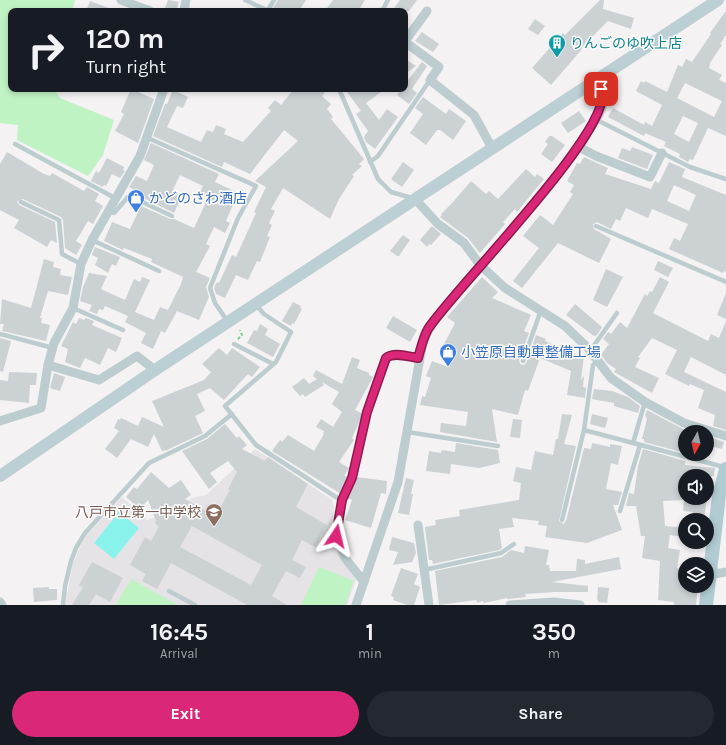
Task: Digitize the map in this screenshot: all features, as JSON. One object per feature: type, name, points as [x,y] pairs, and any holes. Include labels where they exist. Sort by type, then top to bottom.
[{"type":"main road","points":[[711,557],[719,496],[726,468]]},
{"type":"main road","points":[[706,605],[707,593]]},
{"type":"street","points":[[121,0],[142,8]]},
{"type":"street","points":[[0,476],[255,304],[718,0]]},
{"type":"street","points":[[408,38],[427,11]]},
{"type":"street","points":[[408,44],[439,67],[430,80],[474,116],[492,148]]},
{"type":"street","points":[[356,605],[398,482],[418,358],[427,331],[480,265],[536,203],[578,147],[596,119],[603,102],[603,93],[596,79]]},
{"type":"street","points":[[0,421],[41,408],[48,365],[53,348],[73,308],[81,264],[108,210],[140,156],[148,138],[163,92]]},
{"type":"street","points":[[578,147],[596,156],[650,177],[662,153]]},
{"type":"street","points":[[415,199],[438,224],[464,243],[480,265],[505,288],[565,326],[590,351],[611,378],[645,402],[684,423],[726,436]]},
{"type":"street","points":[[48,365],[98,380],[137,356],[156,370]]},
{"type":"street","points":[[342,500],[336,536],[345,558],[364,582]]},
{"type":"street","points":[[418,525],[429,605]]},
{"type":"street","points":[[714,574],[726,572]]},
{"type":"street","points":[[510,605],[554,602],[580,605]]},
{"type":"lane","points":[[245,0],[262,8]]},
{"type":"lane","points":[[370,162],[378,156],[430,80]]},
{"type":"lane","points":[[340,92],[378,179],[391,192],[415,199]]},
{"type":"lane","points":[[596,119],[690,167],[726,179]]},
{"type":"lane","points":[[148,138],[256,186],[238,218],[210,288],[215,303],[228,322]]},
{"type":"lane","points":[[15,144],[115,198]]},
{"type":"lane","points":[[108,210],[114,213],[128,197],[138,200],[172,216]]},
{"type":"lane","points":[[21,202],[59,220],[62,254],[81,264]]},
{"type":"lane","points":[[596,226],[726,282]]},
{"type":"lane","points":[[92,240],[159,271]]},
{"type":"lane","points":[[255,304],[264,314],[291,332],[273,364],[225,406],[256,445],[342,500],[352,478],[367,412],[386,358],[389,355],[418,358]]},
{"type":"lane","points":[[73,308],[123,330]]},
{"type":"lane","points":[[522,361],[541,310]]},
{"type":"lane","points":[[590,351],[617,313]]},
{"type":"lane","points":[[0,334],[53,348]]},
{"type":"lane","points":[[234,344],[273,364]]},
{"type":"lane","points":[[562,520],[584,430],[592,365],[597,361]]},
{"type":"lane","points":[[633,443],[645,402]]},
{"type":"lane","points":[[63,605],[65,586],[71,561],[76,548],[85,533],[149,463],[205,436],[232,414]]},
{"type":"lane","points":[[584,430],[726,468]]},
{"type":"lane","points":[[407,432],[498,446]]},
{"type":"lane","points":[[620,511],[640,445]]},
{"type":"lane","points":[[424,570],[501,553],[514,544]]},
{"type":"lane","points":[[169,591],[195,605]]},
{"type":"shaded area","name":"八戸市立第一中学校","points":[[255,449],[331,499],[334,505],[332,535],[344,563],[356,580],[347,605],[65,605],[73,563],[79,549],[87,535],[122,497],[147,520],[172,511],[192,498],[206,495]]},
{"type":"green space","points":[[0,0],[75,0],[73,8],[8,8],[8,92],[56,92],[60,98],[114,120],[103,155],[88,176],[17,140],[18,125],[0,123]]},
{"type":"green space","points":[[319,567],[354,581],[345,605],[301,605]]},
{"type":"green space","points":[[131,579],[178,605],[116,605]]},
{"type":"water","points":[[119,512],[139,528],[114,559],[94,543]]},
{"type":"building","points":[[168,0],[179,2],[177,8],[165,8]]},
{"type":"building","points":[[278,0],[306,0],[301,8],[273,8]]},
{"type":"building","points":[[333,0],[365,0],[360,8],[327,8]]},
{"type":"building","points":[[400,0],[417,0],[409,11],[408,8],[394,8]]},
{"type":"building","points":[[600,0],[604,0],[603,9],[634,18],[631,29],[608,21],[581,48],[582,49],[551,85],[532,68],[563,33],[565,35]]},
{"type":"building","points":[[90,1],[109,8],[87,8]]},
{"type":"building","points":[[726,11],[726,35],[720,44],[722,45],[710,63],[709,68],[722,75],[719,80],[726,83],[726,136],[708,128],[693,160],[690,159],[688,162],[679,157],[680,154],[664,146],[666,142],[645,133],[644,136],[608,117],[613,108],[644,125],[645,122],[652,126],[662,105],[636,91],[641,81],[644,83],[645,81],[667,92],[678,65],[682,67],[686,59],[692,62],[711,34],[710,33]],"holes":[[[685,83],[722,101],[714,117],[677,98]],[[683,116],[698,123],[689,142],[674,134]]]},
{"type":"building","points":[[535,19],[545,26],[538,35],[528,29]]},
{"type":"building","points":[[422,32],[439,44],[433,52],[415,41]]},
{"type":"building","points":[[408,61],[416,66],[408,72]]},
{"type":"building","points":[[422,62],[427,66],[412,89],[417,93],[409,104],[397,95],[400,92],[408,92],[408,80]]},
{"type":"building","points":[[130,92],[138,92],[154,99],[138,143],[115,131],[124,114],[121,112]]},
{"type":"building","points":[[172,92],[177,92],[188,97],[183,108],[177,106],[167,127],[201,142],[207,130],[213,132],[216,125],[226,129],[224,134],[243,142],[271,111],[268,108],[275,100],[281,105],[292,92],[325,92],[322,96],[331,104],[327,109],[333,117],[331,119],[364,159],[359,164],[362,166],[352,175],[354,176],[339,199],[330,219],[283,188],[271,209],[275,211],[269,223],[272,225],[267,236],[270,237],[260,262],[257,261],[248,280],[236,275],[225,298],[216,294],[214,288],[217,282],[219,283],[232,255],[236,257],[266,187],[255,181],[298,141],[284,130],[250,174],[224,162],[222,167],[153,136],[165,104],[167,104]]},
{"type":"building","points":[[347,92],[381,92],[366,103],[379,120],[387,109],[398,117],[375,149],[366,142],[364,137],[368,131],[356,114],[361,111]]},
{"type":"building","points":[[423,97],[446,114],[449,109],[466,121],[453,140],[440,130],[437,130],[426,145],[410,133],[423,114],[415,108]]},
{"type":"building","points":[[579,111],[586,121],[568,133],[561,123]]},
{"type":"building","points":[[549,136],[552,136],[565,145],[552,162],[541,154],[548,144],[545,142]]},
{"type":"building","points":[[151,143],[219,174],[215,182],[238,193],[226,221],[230,223],[225,233],[214,227],[206,244],[210,246],[196,272],[210,278],[206,287],[209,297],[199,320],[177,311],[165,333],[161,331],[153,349],[141,343],[146,333],[125,322],[128,316],[105,306],[103,310],[99,309],[97,314],[89,311],[92,305],[80,301],[83,287],[89,273],[107,276],[101,289],[125,300],[134,279],[140,282],[142,277],[150,280],[135,312],[154,320],[160,307],[168,310],[181,284],[183,277],[151,262],[152,259],[124,248],[123,250],[104,241],[112,222],[130,229],[141,206],[194,228],[208,198],[199,194],[203,186],[180,175],[172,192],[182,196],[174,213],[134,193],[135,190],[129,187],[136,176],[147,181],[154,165],[144,160]]},
{"type":"building","points":[[632,147],[653,155],[647,169],[618,158],[622,148],[630,151]]},
{"type":"building","points":[[7,152],[44,174],[50,176],[52,173],[84,191],[87,187],[99,194],[95,201],[103,206],[93,224],[88,221],[76,241],[82,245],[76,255],[65,248],[63,220],[61,217],[23,199],[17,201],[19,205],[55,222],[57,243],[51,240],[47,247],[14,228],[19,220],[0,210],[0,164]]},
{"type":"building","points":[[584,157],[608,168],[605,174],[651,189],[655,181],[659,183],[669,162],[685,169],[682,177],[726,195],[726,272],[724,271],[723,273],[669,249],[674,238],[680,241],[688,224],[652,209],[648,218],[626,208],[620,221],[616,219],[611,229],[597,222],[593,224],[594,229],[611,239],[599,263],[558,243],[522,288],[513,281],[539,248],[523,236],[540,215],[553,225],[573,194],[570,192],[574,185],[567,181],[577,163],[580,164]],"holes":[[[674,185],[696,195],[689,211],[667,201]]]},
{"type":"building","points":[[107,158],[124,167],[123,170],[125,171],[120,178],[112,174],[106,186],[104,185],[103,187],[91,181],[96,171],[99,173]]},
{"type":"building","points":[[403,162],[414,170],[402,187],[391,179]]},
{"type":"building","points":[[526,169],[535,177],[537,174],[544,179],[517,212],[515,209],[503,222],[505,224],[480,253],[468,238],[440,217],[471,181],[486,194],[489,191],[498,199]]},
{"type":"building","points":[[432,226],[441,234],[431,245],[429,244],[427,247],[420,240]]},
{"type":"building","points":[[403,235],[410,240],[399,256],[397,256],[390,251]]},
{"type":"building","points":[[95,247],[120,257],[116,266],[112,264],[108,273],[95,265],[98,258],[92,255]]},
{"type":"building","points":[[44,259],[54,262],[53,267],[61,269],[60,275],[72,277],[68,295],[48,291],[40,318],[42,318],[41,323],[50,325],[46,341],[2,331],[4,324],[0,324],[2,299],[31,308]]},
{"type":"building","points":[[658,261],[673,268],[668,277],[654,270]]},
{"type":"building","points":[[606,269],[623,277],[607,307],[593,300]]},
{"type":"building","points":[[482,277],[498,292],[492,298],[531,315],[524,331],[529,333],[519,360],[520,364],[524,365],[526,363],[536,335],[546,339],[545,341],[575,354],[584,355],[581,380],[584,376],[583,387],[586,388],[585,398],[567,395],[571,371],[540,358],[528,391],[525,390],[518,415],[492,409],[497,442],[440,432],[441,423],[466,426],[468,412],[420,405],[422,396],[425,397],[431,378],[426,376],[432,361],[448,367],[456,352],[443,346],[455,323],[447,317]]},
{"type":"building","points":[[660,277],[669,282],[653,313],[708,341],[711,334],[719,338],[726,321],[726,375],[691,357],[684,372],[726,392],[726,430],[714,426],[715,415],[698,408],[704,390],[690,384],[689,386],[665,374],[677,350],[652,338],[638,357],[640,358],[635,367],[659,378],[652,393],[614,372],[616,369],[607,363],[601,355],[609,344],[603,339],[608,332],[611,334],[620,322],[627,328],[645,294],[647,296],[650,291],[652,292]]},
{"type":"building","points":[[726,293],[726,319],[717,315]]},
{"type":"building","points":[[293,302],[301,306],[300,308],[302,309],[294,324],[292,323],[291,326],[282,321]]},
{"type":"building","points":[[575,304],[602,327],[597,335],[594,336],[566,315]]},
{"type":"building","points":[[393,316],[417,330],[410,342],[386,328]]},
{"type":"building","points":[[79,318],[84,320],[86,318],[94,321],[92,325],[122,338],[116,352],[108,348],[100,365],[85,358],[80,368],[65,362],[68,349],[61,346],[73,322],[76,324]]},
{"type":"building","points":[[260,324],[268,329],[265,335],[280,344],[273,357],[247,343],[254,330],[257,331]]},
{"type":"building","points":[[0,338],[11,341],[3,372],[0,371]]},
{"type":"building","points":[[219,348],[227,355],[232,348],[260,367],[252,377],[248,374],[224,400],[210,388],[197,394],[205,411],[195,416],[203,433],[162,451],[154,434],[148,447],[131,439],[117,458],[105,449],[119,431],[114,428],[118,419],[120,420],[121,418],[138,426],[142,417],[164,427],[152,401],[204,380],[211,372],[202,364]]},
{"type":"building","points":[[352,357],[360,360],[357,368],[369,373],[369,375],[373,377],[355,410],[363,414],[352,438],[354,440],[339,462],[349,468],[344,476],[348,476],[341,494],[272,451],[280,440],[282,442],[288,435],[314,451],[324,434],[324,431],[316,427],[321,419],[333,427],[342,412],[332,404],[339,392],[322,382],[324,385],[305,397],[303,394],[300,396],[292,387],[304,378],[309,384],[317,379],[313,376],[316,370],[342,384]]},
{"type":"building","points":[[9,372],[37,373],[36,385],[30,385],[29,403],[0,400],[0,380],[8,381]]},
{"type":"building","points":[[54,373],[65,377],[60,391],[50,388]]},
{"type":"building","points":[[594,389],[612,391],[628,397],[640,406],[638,413],[614,406],[614,403],[592,399]]},
{"type":"building","points":[[647,410],[678,426],[678,451],[644,442],[644,439],[642,439],[647,419],[645,415]]},
{"type":"building","points":[[562,414],[572,415],[564,444],[576,446],[559,521],[563,524],[566,521],[584,448],[591,449],[592,443],[610,447],[610,444],[622,446],[618,465],[611,463],[606,489],[622,492],[618,505],[613,505],[622,530],[587,543],[545,537],[547,526],[538,525],[539,521],[512,518],[514,527],[499,529],[502,548],[499,550],[433,564],[432,560],[429,560],[425,527],[436,525],[435,520],[460,516],[459,510],[519,500],[521,483],[513,481],[516,467],[531,470],[535,451],[553,455],[556,439],[558,439]]},
{"type":"building","points":[[592,414],[608,418],[605,428],[590,424]]},
{"type":"building","points":[[513,419],[522,420],[520,438],[510,437]]},
{"type":"building","points":[[225,424],[237,438],[239,436],[247,445],[242,449],[265,461],[268,457],[308,484],[296,507],[327,525],[315,547],[302,540],[292,560],[306,567],[300,578],[286,571],[272,596],[287,605],[247,605],[171,563],[157,589],[142,581],[146,574],[130,565],[145,537],[151,541],[159,527],[155,523],[156,521],[148,500],[140,509],[126,497],[134,487],[137,489],[151,472],[169,488],[181,480],[191,495],[185,499],[205,510],[208,504],[219,510],[230,490],[228,489],[237,472],[228,461],[210,473],[217,482],[209,489],[182,451],[207,439]],"holes":[[[192,526],[262,565],[251,585],[180,547]]]},
{"type":"building","points":[[714,438],[724,442],[722,449],[714,447]]},
{"type":"building","points":[[456,443],[498,450],[500,463],[479,468],[451,464],[450,474],[426,471],[429,451],[441,453],[442,450],[455,452]]},
{"type":"building","points":[[643,449],[678,459],[678,461],[685,461],[685,465],[715,468],[714,476],[714,469],[678,469],[678,500],[663,501],[665,526],[678,527],[678,536],[670,535],[668,548],[680,550],[677,568],[678,593],[697,593],[696,605],[674,605],[674,602],[658,600],[660,561],[642,558],[645,536],[641,536],[636,506],[626,506],[629,493],[634,494],[638,466]]},
{"type":"building","points":[[356,477],[387,481],[386,494],[381,493],[371,528],[345,520],[352,500],[347,498]]},
{"type":"building","points":[[406,478],[414,480],[409,515],[398,513]]},
{"type":"building","points":[[683,505],[706,505],[705,513],[683,511]]},
{"type":"building","points":[[392,537],[414,543],[416,553],[412,562],[393,565],[398,552],[389,550]]},
{"type":"building","points":[[525,546],[549,550],[546,565],[549,565],[550,571],[576,571],[577,559],[585,560],[585,564],[619,557],[621,569],[552,582],[588,586],[588,592],[525,594],[526,597],[507,598],[484,603],[483,601],[477,603],[476,600],[439,605],[435,571],[502,557],[511,550],[524,553]]},
{"type":"building","points":[[92,562],[123,578],[110,602],[96,594],[89,605],[72,605],[83,587],[79,585]]},
{"type":"building","points":[[401,568],[418,574],[414,584],[420,587],[414,605],[407,605],[393,600],[394,597],[391,596]]},
{"type":"building","points":[[49,587],[49,589],[57,589],[57,600],[34,602],[33,588]]},
{"type":"building","points":[[598,587],[609,588],[607,603],[598,602]]},
{"type":"place","name":"りんごのゆ吹上店","points":[[557,58]]},
{"type":"place","name":"かどのさわ酒店","points":[[136,213]]},
{"type":"place","name":"小笠原自動車整備工場","points":[[448,367]]},
{"type":"place","name":"八戸市立第一中学校","points":[[214,527]]},
{"type":"route","points":[[336,536],[342,500],[356,468],[367,412],[386,358],[389,355],[418,358],[427,331],[435,320],[480,265],[536,203],[578,147],[599,113],[603,102],[603,93],[601,89]]}]
